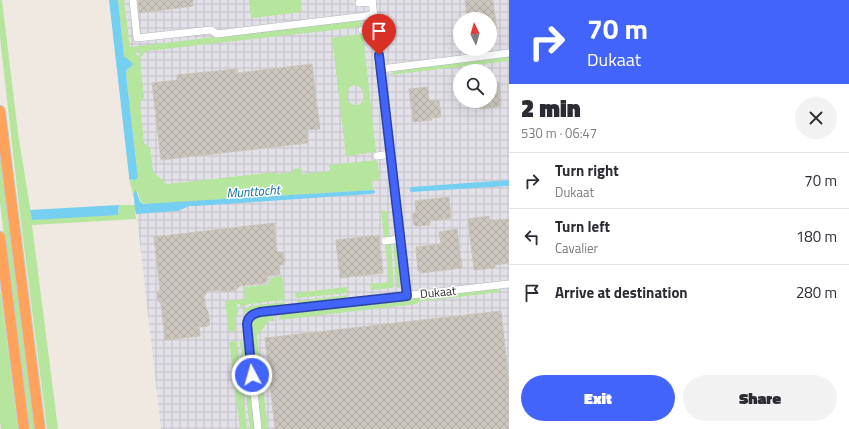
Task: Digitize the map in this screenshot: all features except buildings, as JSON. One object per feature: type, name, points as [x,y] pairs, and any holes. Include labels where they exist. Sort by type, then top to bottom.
[{"type":"highway","points":[[0,111],[40,429]]},
{"type":"highway","points":[[0,237],[24,429]]},
{"type":"street","points":[[133,0],[137,38],[211,30],[217,34],[374,15]]},
{"type":"street","points":[[359,3],[372,1],[407,296]]},
{"type":"street","points":[[362,30],[376,29]]},
{"type":"street","points":[[380,69],[509,53]]},
{"type":"street","points":[[377,156],[390,154]]},
{"type":"street","points":[[385,240],[400,239]]},
{"type":"street","name":"Dukaat","points":[[258,429],[247,328],[249,317],[252,314],[407,296],[505,287]]},
{"type":"shaded area","points":[[124,0],[509,0],[509,429],[161,429],[136,208],[148,207]]},
{"type":"green space","points":[[0,0],[2,0],[18,133],[32,220],[119,213],[119,205],[135,205],[136,219],[32,225],[58,429],[47,429],[20,215],[0,37]]},
{"type":"green space","points":[[118,0],[124,0],[130,47],[361,20],[362,25],[360,25],[360,27],[146,51],[141,57],[139,55],[140,53],[137,51],[135,53],[141,58],[144,97],[140,103],[144,143],[150,147],[153,172],[167,184],[276,172],[276,174],[293,172],[293,169],[301,168],[302,174],[330,171],[329,165],[377,160],[380,180],[372,181],[373,190],[148,204],[141,203],[138,193],[135,192],[133,194],[129,179],[135,180],[138,178],[126,74],[127,69],[131,67],[124,56]]},
{"type":"green space","points":[[249,0],[301,0],[302,12],[251,18]]},
{"type":"green space","points":[[363,34],[376,152],[346,156],[332,38]],"holes":[[[354,85],[360,87],[364,93],[363,101],[359,105],[352,104],[347,98],[349,88]]]},
{"type":"green space","points":[[509,57],[509,61],[483,64],[453,64],[453,68],[389,75],[397,70]]},
{"type":"green space","points":[[0,144],[36,429],[28,429],[0,203]]},
{"type":"green space","points":[[381,210],[387,211],[390,237],[384,238]]},
{"type":"green space","points":[[385,243],[391,243],[394,287],[371,290],[370,284],[389,282]]},
{"type":"green space","points":[[393,243],[398,247],[401,279],[400,288],[397,287]]},
{"type":"green space","points":[[282,276],[285,300],[248,304],[241,308],[240,304],[237,304],[238,312],[235,320],[236,331],[229,332],[225,301],[245,299],[244,287],[266,285],[270,281],[269,278]]},
{"type":"green space","points":[[347,287],[348,293],[296,298],[295,293]]},
{"type":"green space","points":[[495,288],[500,292],[417,302],[417,304],[279,320],[280,315],[284,313]]},
{"type":"green space","points":[[0,291],[1,295],[18,429],[1,429]]},
{"type":"green space","points":[[348,295],[346,299],[303,305],[299,304],[297,301]]},
{"type":"green space","points":[[285,302],[281,307],[249,311],[246,313],[243,310],[250,306]]},
{"type":"green space","points":[[270,315],[274,317],[274,321],[269,321],[257,336],[268,429],[261,429],[250,325],[256,318]]},
{"type":"green space","points":[[237,341],[247,429],[240,429],[229,342]]},
{"type":"green space","points":[[240,341],[246,348],[255,429],[250,429]]},
{"type":"water","points":[[109,0],[118,0],[124,56],[133,64],[127,69],[126,74],[138,178],[135,182],[134,180],[129,179]]},
{"type":"water","points":[[509,180],[509,186],[410,191],[411,187]]},
{"type":"water","points":[[135,190],[140,202],[143,204],[373,190],[375,193],[189,206],[178,211],[136,214],[133,194]]},
{"type":"water","points":[[119,205],[118,215],[32,220],[30,210]]},
{"type":"route","points":[[252,375],[247,328],[247,320],[252,314],[407,296],[379,55]]},
{"type":"water label","name":"Munttocht","points":[[253,191]]}]
